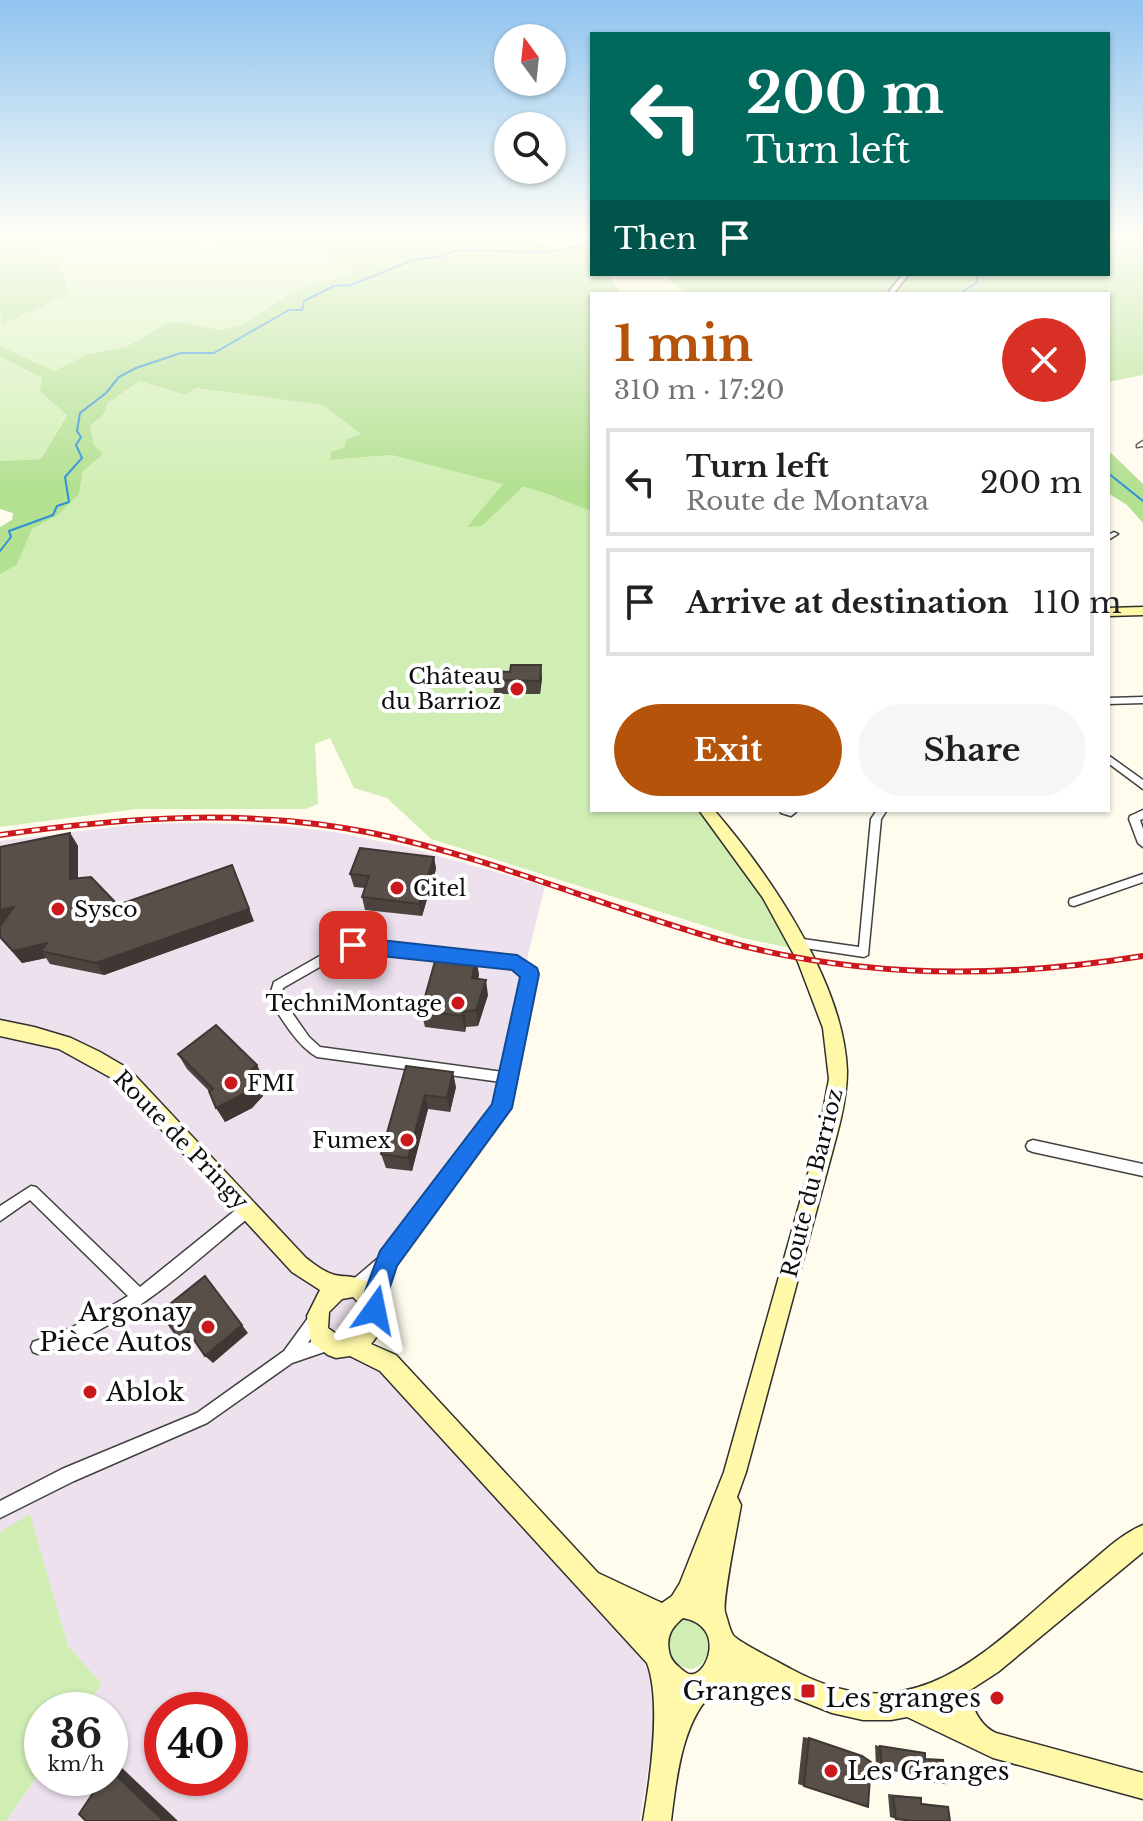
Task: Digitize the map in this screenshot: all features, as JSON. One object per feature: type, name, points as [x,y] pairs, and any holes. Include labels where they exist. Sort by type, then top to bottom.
[{"type":"street","points":[[1110,612],[1143,611]]},
{"type":"street","points":[[1110,701],[1143,700]]},
{"type":"street","points":[[1110,760],[1143,785]]},
{"type":"street","points":[[796,943],[864,952],[876,819],[881,812]]},
{"type":"street","name":"Route du Barrioz","points":[[711,1617],[735,1472],[837,1098],[838,1061],[834,1034],[796,943],[760,881],[712,814]]},
{"type":"street","points":[[1143,814],[1136,817],[1134,822],[1143,843]]},
{"type":"street","points":[[1074,902],[1143,878]]},
{"type":"street","points":[[288,1357],[329,1295],[348,1288],[388,1259],[502,1108],[510,1078],[530,978],[525,967],[517,963],[353,945],[286,978],[276,988],[275,998],[305,1041],[317,1052],[510,1078]]},
{"type":"street","name":"Route de Pringy","points":[[0,1028],[54,1038],[102,1060],[123,1075],[299,1265],[320,1280],[348,1288]]},
{"type":"street","points":[[1033,1146],[1143,1170]]},
{"type":"street","points":[[0,1214],[31,1192],[140,1297]]},
{"type":"street","points":[[38,1347],[90,1326],[140,1297],[248,1209]]},
{"type":"street","points":[[373,1302],[388,1259]]},
{"type":"street","name":"Route de Pringy","points":[[299,1265],[318,1312]]},
{"type":"street","points":[[0,1510],[68,1475],[202,1418],[288,1357],[328,1344],[344,1348],[364,1339],[372,1328],[373,1302],[362,1290],[348,1288]]},
{"type":"street","points":[[318,1312],[319,1334],[328,1344]]},
{"type":"street","points":[[372,1328],[388,1363],[591,1580],[672,1680],[685,1687],[741,1679],[799,1687]]},
{"type":"street","points":[[352,1346],[388,1363]]},
{"type":"street","name":"Route du Barrioz","points":[[672,1611],[689,1591],[735,1472]]},
{"type":"street","points":[[723,1644],[799,1687],[848,1704],[910,1705],[953,1689],[980,1671],[1143,1537]]},
{"type":"street","points":[[591,1580],[672,1611],[691,1605],[711,1617],[723,1644],[723,1656],[706,1683],[689,1697],[664,1775]]},
{"type":"street","points":[[657,1821],[664,1775],[666,1707],[655,1641],[672,1611]]},
{"type":"street","points":[[953,1689],[965,1720],[980,1740]]},
{"type":"street","points":[[910,1705],[980,1740],[1143,1786]]},
{"type":"shaded area","points":[[139,824],[273,825],[335,832],[407,847],[545,886],[491,1106],[346,1318],[502,1499],[635,1641],[659,1698],[640,1821],[6,1821],[24,1796],[128,1796],[128,1692],[96,1692],[102,1684],[68,1646],[30,1515],[0,1532],[0,841]]},
{"type":"green space","points":[[0,320],[3,324],[12,320],[250,320],[222,330],[171,321],[124,347],[88,354],[54,371],[0,346]]},
{"type":"green space","points":[[250,320],[590,320],[590,510],[523,487],[482,526],[467,527],[503,484],[391,455],[330,460],[331,452],[344,448],[347,439],[361,434],[323,405],[196,388],[185,395],[140,381],[108,403],[104,414],[90,426],[94,445],[103,454],[83,471],[79,494],[58,515],[32,529],[17,565],[0,574],[0,527],[12,520],[13,513],[0,509],[0,461],[41,459],[67,415],[40,391],[42,378],[0,357],[0,346],[54,371],[88,354],[125,347],[171,321],[222,330]]},
{"type":"green space","points":[[1110,320],[1143,320],[1143,375],[1110,382]]},
{"type":"green space","points":[[0,357],[42,378],[59,407],[67,414],[41,459],[0,461]]},
{"type":"green space","points":[[140,381],[185,395],[196,388],[323,405],[362,434],[330,460],[391,455],[504,484],[468,526],[483,525],[523,487],[590,510],[590,812],[712,812],[790,948],[743,938],[431,839],[387,798],[354,788],[330,738],[315,744],[318,804],[305,809],[137,809],[0,827],[0,574],[17,565],[32,529],[58,515],[79,494],[83,471],[94,445],[90,426],[104,414],[108,403]]},
{"type":"green space","points":[[1110,452],[1143,484],[1143,523],[1127,505],[1110,494]]},
{"type":"green space","points":[[30,1514],[68,1646],[102,1684],[96,1692],[24,1692],[24,1796],[6,1821],[0,1821],[0,1532]]},
{"type":"green space","points":[[687,1617],[702,1626],[709,1642],[706,1658],[693,1669],[676,1662],[668,1646],[672,1628]]},
{"type":"building","points":[[511,665],[541,665],[540,681],[493,680],[494,671],[510,672]]},
{"type":"building","name":"Sysco","points":[[70,833],[70,879],[91,877],[118,905],[232,865],[249,909],[96,963],[41,951],[47,943],[13,951],[0,937],[0,926],[14,907],[0,910],[0,847]]},
{"type":"building","name":"Citel","points":[[360,848],[434,857],[419,904],[362,897],[369,876],[350,874]]},
{"type":"building","name":"TechniMontage","points":[[437,954],[476,959],[472,978],[486,980],[476,1010],[464,1012],[462,1016],[421,1011]]},
{"type":"building","name":"FMI","points":[[216,1025],[257,1065],[251,1070],[256,1081],[245,1093],[216,1108],[209,1091],[213,1089],[178,1054]]},
{"type":"building","points":[[406,1066],[453,1072],[447,1098],[425,1095],[408,1158],[381,1154]]},
{"type":"building","name":"Argonay Pièce Autos","points":[[205,1276],[242,1325],[205,1356],[188,1331],[179,1339],[160,1312]]},
{"type":"building","name":"Les Granges","points":[[809,1738],[871,1762],[868,1807],[804,1786]]},
{"type":"building","name":"Les Granges","points":[[880,1746],[925,1753],[925,1759],[943,1760],[945,1783],[927,1781],[926,1776],[882,1768]]},
{"type":"building","points":[[128,1787],[164,1821],[86,1821],[79,1814],[91,1796],[128,1796]]},
{"type":"building","name":"Les Granges","points":[[893,1796],[921,1798],[921,1804],[948,1807],[950,1821],[896,1819]]},
{"type":"waterway","points":[[0,551],[11,537],[9,531],[53,515],[57,506],[69,502],[65,477],[82,458],[76,445],[81,437],[77,431],[80,413],[106,393],[119,377],[181,353],[214,353],[272,320]]},
{"type":"waterway","points":[[1110,475],[1143,501]]},
{"type":"railway","points":[[0,835],[140,820],[279,820],[326,825],[417,843],[724,941],[828,963],[880,969],[985,971],[1090,964],[1143,956]]},
{"type":"place","name":"Château du Barrioz","points":[[517,689]]},
{"type":"place","name":"Citel","points":[[397,888]]},
{"type":"place","name":"Sysco","points":[[58,909]]},
{"type":"place","name":"TechniMontage","points":[[458,1003]]},
{"type":"place","name":"FMI","points":[[231,1083]]},
{"type":"place","name":"Fumex","points":[[407,1140]]},
{"type":"place","name":"Argonay Pièce Autos","points":[[208,1327]]},
{"type":"place","name":"Ablok","points":[[90,1392]]},
{"type":"place","name":"Granges","points":[[808,1691]]},
{"type":"place","name":"Les granges","points":[[997,1698]]},
{"type":"place","name":"Les Granges","points":[[831,1771]]},
{"type":"route","points":[[353,945],[517,963],[530,974],[502,1108],[388,1259],[373,1302],[375,1310]]}]
